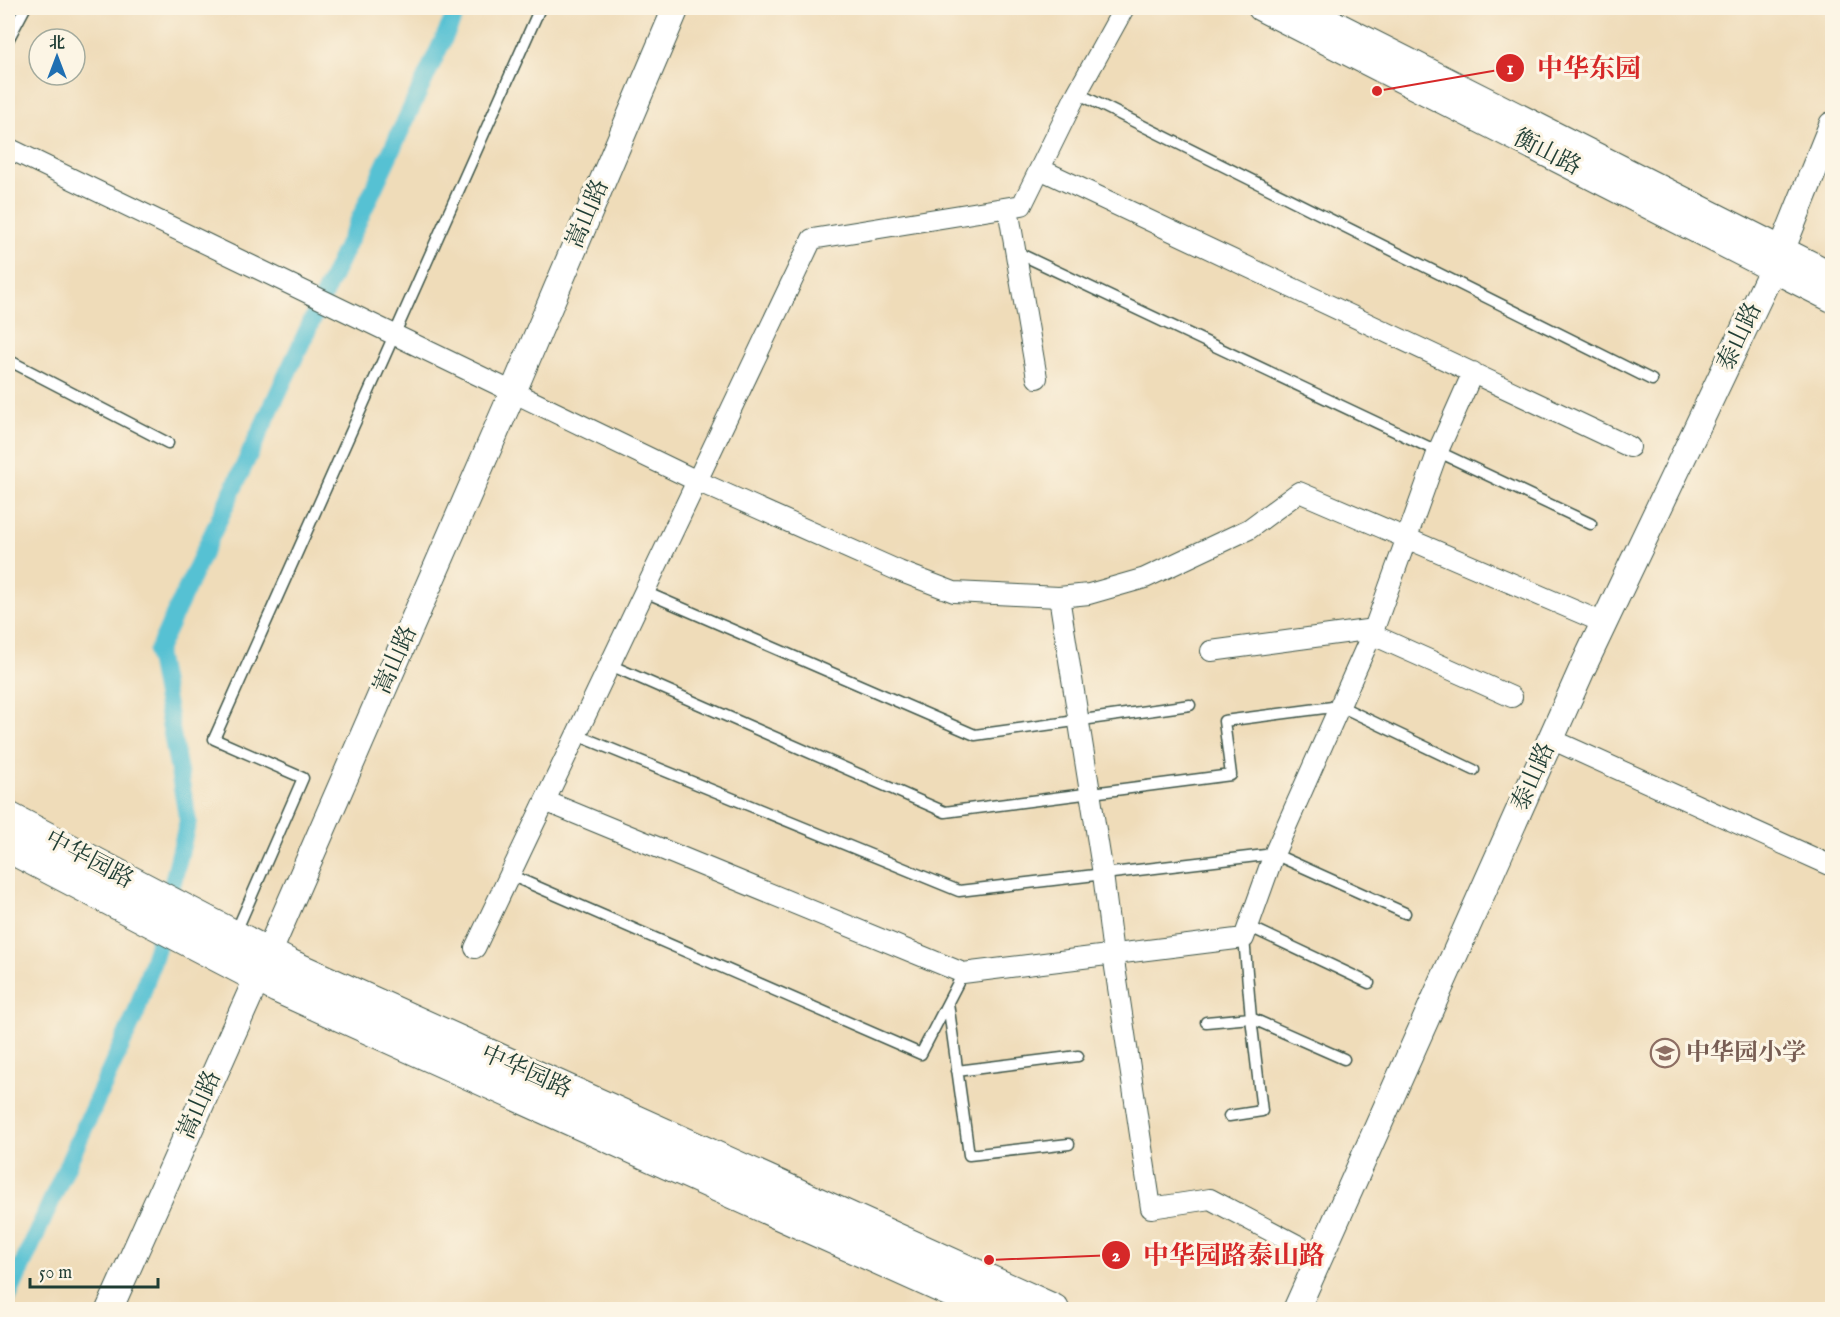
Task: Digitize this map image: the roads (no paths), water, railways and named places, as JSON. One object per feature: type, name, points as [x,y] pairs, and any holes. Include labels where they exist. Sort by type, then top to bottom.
[{"type":"main road","name":"中华园路","points":[[8,818],[140,901]]},
{"type":"main road","name":"中华园路","points":[[8,846],[140,901],[263,965],[993,1310]]},
{"type":"main road","name":"中华园路","points":[[263,965],[1053,1310]]},
{"type":"street","name":"嵩山路","points":[[108,1310],[263,965],[513,392],[676,8]]},
{"type":"street","points":[[475,948],[812,239],[1022,205],[1077,93],[1124,8]]},
{"type":"street","name":"衡山路","points":[[1261,8],[1777,258],[1833,275]]},
{"type":"street","name":"衡山路","points":[[1303,8],[1777,258],[1833,299]]},
{"type":"street","points":[[1777,258],[1833,125]]},
{"type":"street","points":[[8,148],[697,481],[899,571],[954,592],[1059,597],[1089,594],[1145,578],[1249,529],[1299,492],[1604,623]]},
{"type":"street","points":[[1040,169],[1630,447]]},
{"type":"street","points":[[1008,208],[1037,378]]},
{"type":"street","name":"泰山路","points":[[1296,1310],[1604,623],[1777,258]]},
{"type":"street","points":[[545,801],[963,973],[1113,954],[1246,932],[1274,854],[1372,631],[1438,451],[1473,372]]},
{"type":"street","points":[[1059,597],[1103,874],[1151,1208],[1210,1199],[1320,1257]]},
{"type":"street","points":[[1211,651],[1372,631],[1512,697]]},
{"type":"street","points":[[1551,739],[1833,866]]},
{"type":"lane","points":[[8,40],[25,8]]},
{"type":"lane","points":[[229,947],[303,778],[214,739],[540,8]]},
{"type":"lane","points":[[1077,93],[1652,380]]},
{"type":"lane","points":[[1015,252],[1592,524]]},
{"type":"lane","points":[[8,360],[168,443]]},
{"type":"lane","points":[[645,592],[975,735],[1190,705]]},
{"type":"lane","points":[[610,665],[945,812],[1231,775],[1224,721],[1340,706],[1474,770]]},
{"type":"lane","points":[[577,735],[959,891],[1274,854],[1405,913]]},
{"type":"lane","points":[[510,875],[921,1054],[963,973]]},
{"type":"lane","points":[[1229,1116],[1262,1111],[1251,1018],[1246,932],[1369,983]]},
{"type":"lane","points":[[948,1003],[969,1155],[1069,1144]]},
{"type":"lane","points":[[1206,1022],[1251,1018],[1344,1059]]},
{"type":"lane","points":[[957,1071],[1078,1056]]},
{"type":"waterway","points":[[8,1297],[136,1013],[156,951],[188,821],[157,652],[458,8]]},
{"type":"place","name":"中华东园","points":[[1377,91]]},
{"type":"place","name":"中华园小学","points":[[1665,1053]]},
{"type":"place","name":"中华园路泰山路","points":[[989,1260]]}]
